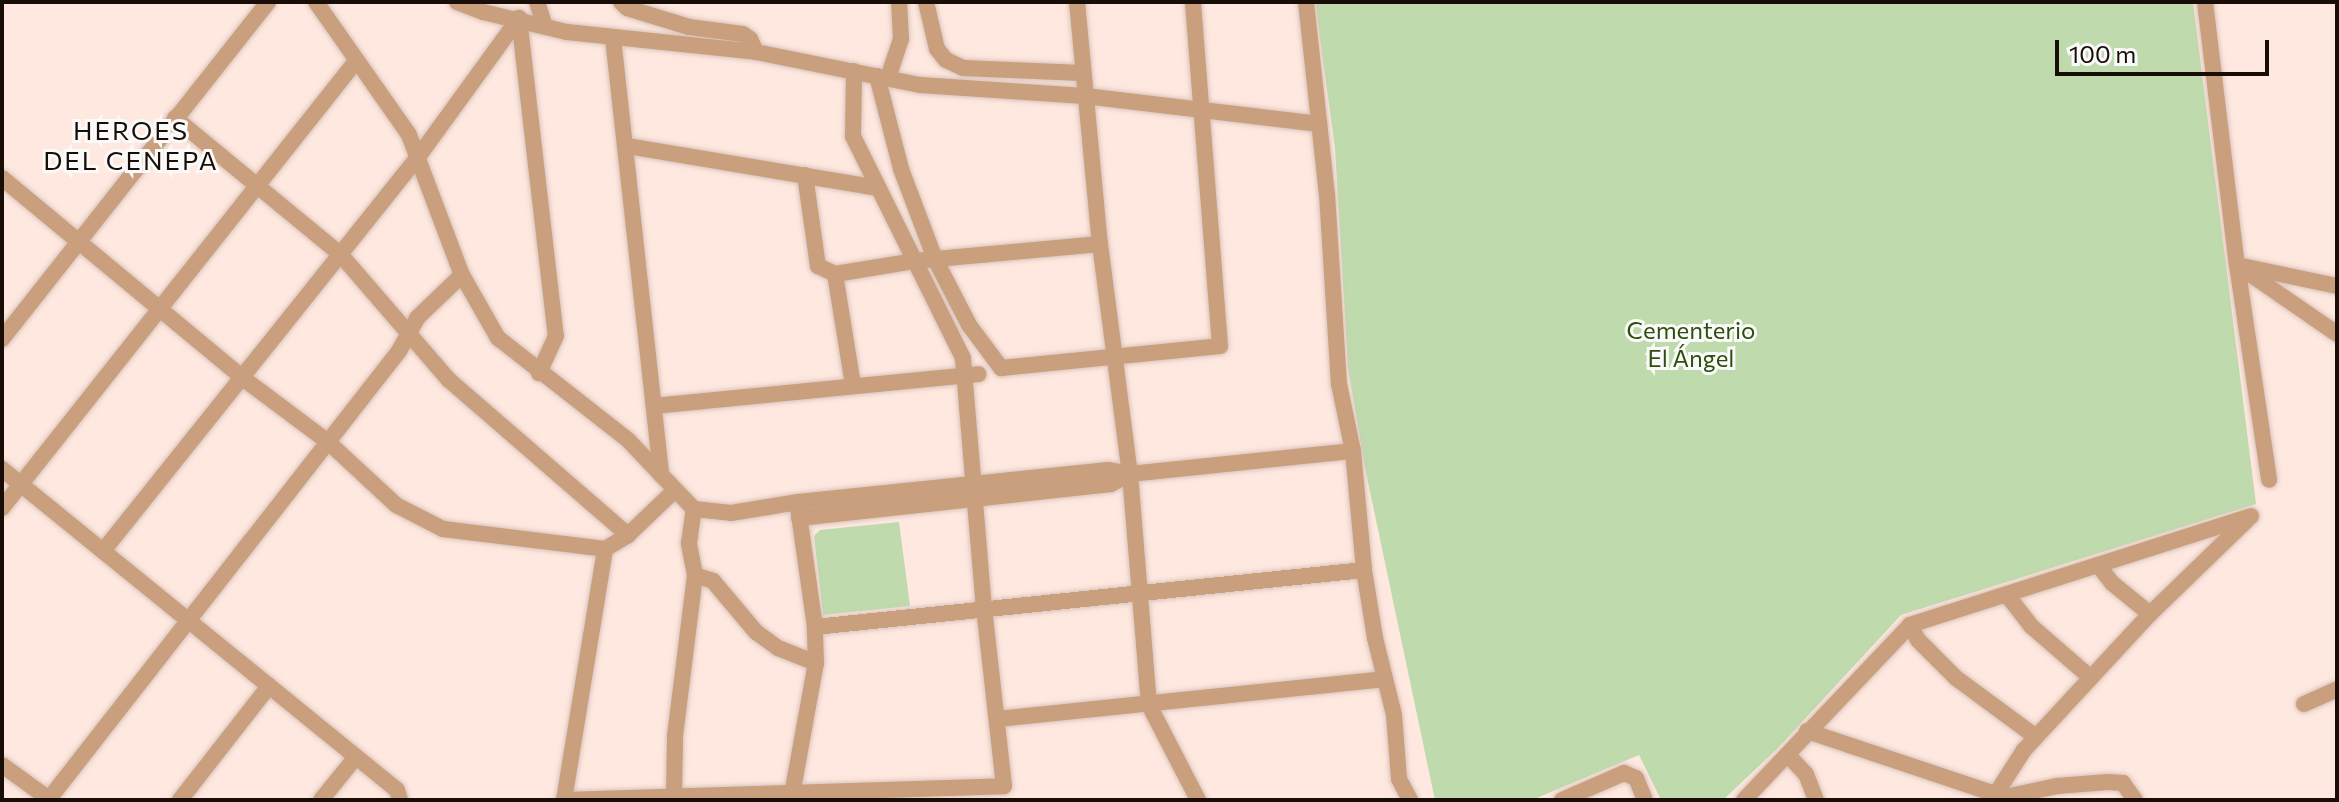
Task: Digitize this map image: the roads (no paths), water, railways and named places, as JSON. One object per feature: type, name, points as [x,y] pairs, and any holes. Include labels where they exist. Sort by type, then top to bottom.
[{"type":"street","points":[[2,339],[268,2]]},
{"type":"street","points":[[316,2],[409,135],[462,275],[498,338],[628,440],[694,509],[731,513],[799,510],[975,492],[1111,484],[1130,474]]},
{"type":"street","points":[[457,2],[483,12],[545,26],[613,38],[756,52],[953,90],[1085,96],[1200,113],[1319,124]]},
{"type":"street","points":[[537,2],[545,26]]},
{"type":"street","points":[[621,2],[627,8],[689,27],[743,34],[750,39],[756,52]]},
{"type":"street","points":[[899,2],[901,39],[883,77],[901,169],[933,259],[969,325],[1001,368],[1220,346],[1193,2]]},
{"type":"street","points":[[926,2],[937,49],[946,60],[963,68],[1082,73]]},
{"type":"street","points":[[1077,2],[1100,244],[1130,474],[1149,705],[1198,800]]},
{"type":"street","points":[[1306,2],[1319,124],[1339,384],[1353,451],[1364,570],[1394,715],[1399,779],[1410,800]]},
{"type":"street","points":[[2205,2],[2237,265],[2269,480]]},
{"type":"street","points":[[103,551],[244,379],[418,157],[519,18]]},
{"type":"street","points":[[519,18],[556,336],[539,373]]},
{"type":"street","points":[[613,38],[661,475]]},
{"type":"street","points":[[2,508],[356,61]]},
{"type":"street","points":[[605,549],[564,800],[791,796],[1004,786],[984,609],[975,492],[971,375],[853,136],[857,71]]},
{"type":"street","points":[[175,118],[341,255],[449,380],[628,535]]},
{"type":"street","points":[[627,146],[878,188]]},
{"type":"street","points":[[805,175],[818,266],[835,274],[913,261],[1100,244]]},
{"type":"street","points":[[2,178],[244,379],[327,441],[396,505],[443,529],[605,549],[628,535],[674,491]]},
{"type":"street","points":[[2237,265],[2337,286]]},
{"type":"street","points":[[2237,265],[2337,334]]},
{"type":"street","points":[[835,274],[853,385]]},
{"type":"street","points":[[2,765],[49,799],[63,795],[188,620],[409,335],[417,318],[462,275]]},
{"type":"street","points":[[654,406],[971,375]]},
{"type":"street","points":[[975,492],[1108,470],[1130,474],[1353,451]]},
{"type":"street","points":[[2,469],[397,790],[400,800]]},
{"type":"street","points":[[674,796],[675,736],[695,575],[689,543],[694,509]]},
{"type":"street","points":[[791,796],[816,663],[815,627],[799,510]]},
{"type":"street","points":[[1744,800],[1910,625],[2251,516],[2150,614],[2036,737],[2005,775],[1993,798]]},
{"type":"street","points":[[2098,565],[2112,583],[2150,614]]},
{"type":"street","points":[[815,627],[1138,596],[1364,570]]},
{"type":"street","points":[[695,575],[713,581],[756,632],[778,648],[816,663]]},
{"type":"street","points":[[2007,595],[2031,626],[2091,678]]},
{"type":"street","points":[[1910,625],[1918,640],[1956,678],[2036,737]]},
{"type":"street","points":[[998,719],[1061,710],[1149,705],[1385,679]]},
{"type":"street","points":[[180,800],[269,686]]},
{"type":"street","points":[[2304,704],[2337,689]]},
{"type":"street","points":[[1807,731],[1993,798],[2057,786],[2108,782],[2123,783],[2135,800]]},
{"type":"street","points":[[1788,755],[1806,774],[1816,800]]},
{"type":"street","points":[[321,800],[356,757]]},
{"type":"street","points":[[1562,800],[1624,773],[1636,778],[1645,800]]},
{"type":"district","name":"HEROES DEL CENEPA","points":[[131,145]]},
{"type":"park label","name":"Cementerio El Ángel","points":[[1691,344]]}]
